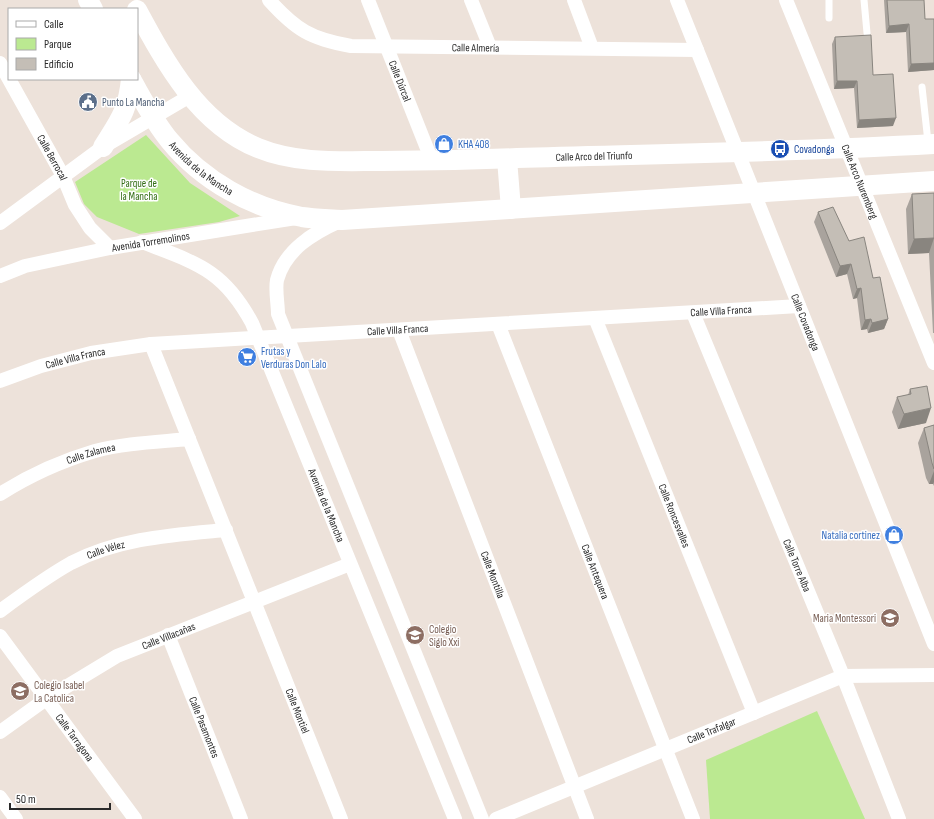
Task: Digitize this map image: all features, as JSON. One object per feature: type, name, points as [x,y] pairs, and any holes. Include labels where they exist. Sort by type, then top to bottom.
[{"type":"street","name":"Calle Almería","points":[[269,0],[285,18],[305,33],[326,42],[351,46],[697,50]]},
{"type":"street","name":"Calle Dúrcal","points":[[368,0],[432,161]]},
{"type":"street","points":[[471,0],[490,47]]},
{"type":"street","points":[[574,0],[592,48]]},
{"type":"street","name":"Calle Covadonga","points":[[677,0],[934,644]]},
{"type":"street","name":"Calle Arco Nuremberg","points":[[786,0],[862,186],[930,344],[934,363]]},
{"type":"street","points":[[0,223],[103,147],[190,96],[159,51],[138,12]]},
{"type":"street","name":"Calle Berrocal","points":[[0,63],[8,77]]},
{"type":"street","name":"Calle Berrocal","points":[[9,80],[63,176],[75,205],[82,217],[90,228],[110,248]]},
{"type":"street","points":[[103,147],[122,116],[129,99],[131,80]]},
{"type":"street","name":"Avenida de la Mancha","points":[[132,80],[152,117],[175,147],[192,164],[214,181],[238,196],[267,208],[303,217]]},
{"type":"street","name":"Calle Arco del Triunfo","points":[[190,96],[213,119],[234,136],[256,148],[279,156],[305,160],[432,161],[737,152],[931,144]]},
{"type":"street","points":[[507,159],[511,209]]},
{"type":"street","points":[[303,217],[342,220],[934,181]]},
{"type":"street","name":"Avenida Torremolinos","points":[[0,276],[25,266],[110,248],[303,217]]},
{"type":"street","points":[[342,220],[320,230],[305,240],[288,257],[277,281],[278,314],[482,819]]},
{"type":"street","name":"Avenida de la Mancha","points":[[142,242],[196,263],[214,274],[230,289],[244,308],[258,338],[454,819]]},
{"type":"street","name":"Calle Villa Franca","points":[[0,381],[40,366],[91,353],[151,344],[799,306]]},
{"type":"street","name":"Calle Torre Alba","points":[[693,312],[843,676],[899,819]]},
{"type":"street","name":"Calle Roncesvalles","points":[[595,318],[754,713]]},
{"type":"street","name":"Calle Antequera","points":[[498,324],[693,819]]},
{"type":"street","name":"Calle Montilla","points":[[399,330],[587,819]]},
{"type":"street","name":"Calle Montiel","points":[[151,344],[341,819]]},
{"type":"street","name":"Calle Zalamea","points":[[0,494],[58,463],[96,451],[138,444],[189,439]]},
{"type":"street","name":"Calle Vélez","points":[[0,611],[72,563],[98,551],[130,542],[165,536],[226,530]]},
{"type":"street","name":"Calle Villacañas","points":[[0,732],[46,699],[117,656],[350,564]]},
{"type":"street","name":"Calle Pasamontes","points":[[168,635],[241,819]]},
{"type":"street","name":"Calle Tarragona","points":[[0,636],[135,819]]},
{"type":"street","name":"Calle Trafalgar","points":[[496,819],[575,788],[843,676],[934,676]]},
{"type":"street","points":[[0,797],[16,819]]},
{"type":"lane","points":[[829,0],[829,18]]},
{"type":"lane","points":[[864,0],[867,32]]},
{"type":"lane","points":[[922,88],[931,144]]},
{"type":"green space","name":"Parque de la Mancha","points":[[146,135],[190,183],[240,216],[219,222],[139,234],[97,217],[84,204],[75,182]]},
{"type":"green space","points":[[817,711],[865,819],[710,819],[706,760]]},
{"type":"building","points":[[887,0],[924,0],[925,19],[934,19],[934,63],[911,64],[909,24],[889,26]]},
{"type":"building","points":[[871,35],[873,75],[893,74],[896,118],[859,120],[857,81],[837,81],[835,37]]},
{"type":"building","points":[[934,193],[934,238],[914,239],[912,194]]},
{"type":"building","points":[[833,207],[849,241],[864,237],[873,278],[880,277],[888,319],[872,323],[871,319],[865,320],[861,288],[857,289],[851,264],[840,266],[818,212]]},
{"type":"building","points":[[927,386],[931,408],[904,414],[897,397],[911,394],[910,389]]},
{"type":"building","points":[[934,425],[934,469],[924,428]]},
{"type":"place","name":"Punto La Mancha","points":[[88,102]]},
{"type":"place","name":"KHA 408","points":[[444,144]]},
{"type":"place","name":"Covadonga","points":[[780,149]]},
{"type":"place","name":"Frutas y Verduras Don Lalo","points":[[247,357]]},
{"type":"place","name":"Natalia cortinez","points":[[894,535]]},
{"type":"place","name":"Maria Montessori","points":[[890,618]]},
{"type":"place","name":"Colegio Siglo Xxi","points":[[415,635]]},
{"type":"place","name":"Colegio Isabel La Catolica","points":[[20,691]]}]
